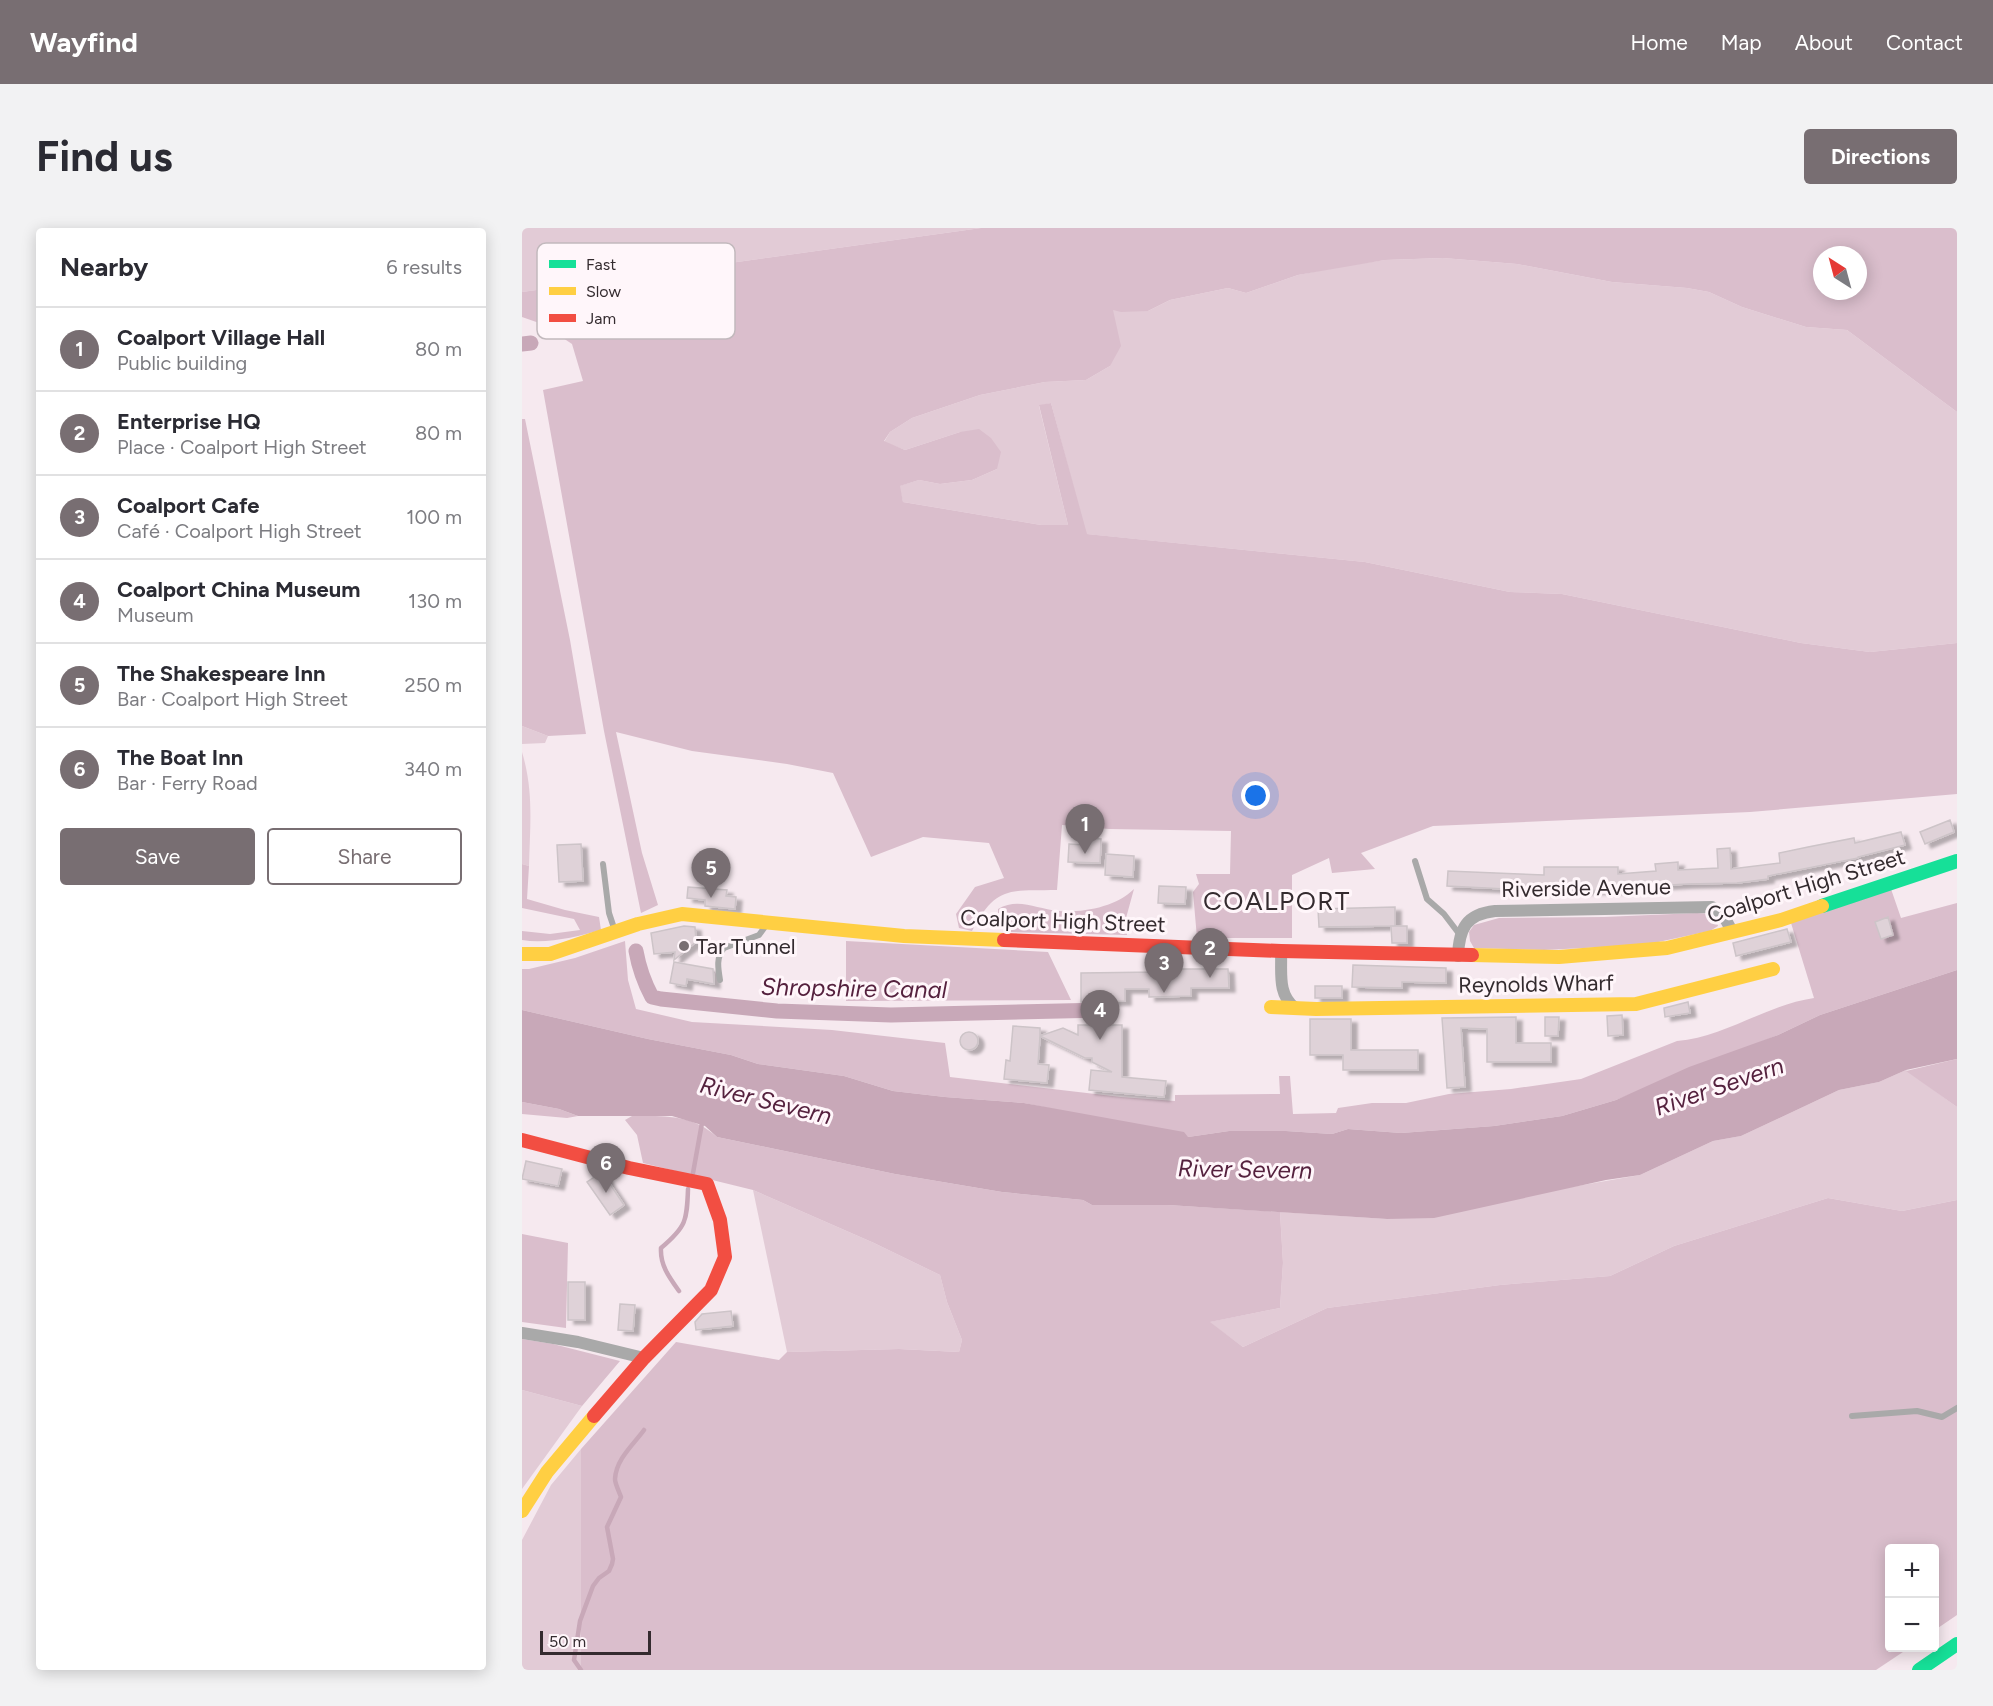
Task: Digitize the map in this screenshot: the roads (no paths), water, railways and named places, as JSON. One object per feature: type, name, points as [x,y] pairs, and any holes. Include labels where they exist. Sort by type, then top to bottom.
[{"type":"street","name":"Coalport High Street","points":[[522,954],[532,956],[566,950],[663,916],[682,914],[904,936],[1281,951],[1559,957],[1667,948],[1781,920],[1957,861]]},
{"type":"street","name":"Riverside Avenue","points":[[1460,935],[1469,920],[1480,912],[1584,908],[1712,907],[1726,918],[1732,932]]},
{"type":"street","points":[[1458,956],[1460,935]]},
{"type":"street","points":[[1281,951],[1283,992],[1287,1002],[1295,1008]]},
{"type":"street","name":"Reynolds Wharf","points":[[1271,1007],[1636,1004],[1773,969]]},
{"type":"street","points":[[522,1140],[629,1168],[706,1184],[720,1220],[725,1257],[711,1290],[644,1358],[547,1472],[522,1511]]},
{"type":"street","points":[[522,1333],[578,1342],[644,1358]]},
{"type":"street","points":[[1919,1670],[1957,1644]]},
{"type":"lane","points":[[1415,861],[1427,900],[1444,914],[1460,935]]},
{"type":"lane","points":[[603,864],[609,913],[615,931]]},
{"type":"lane","points":[[720,980],[718,960],[724,948],[759,935],[767,924]]},
{"type":"lane","points":[[1852,1416],[1917,1411],[1942,1417],[1957,1408]]},
{"type":"water","name":"River Severn","points":[[1957,970],[1957,1059],[1906,1070],[1879,1082],[1839,1090],[1741,1136],[1713,1141],[1640,1175],[1606,1180],[1434,1218],[1387,1219],[1168,1205],[1092,1205],[1083,1200],[1002,1192],[895,1174],[717,1137],[705,1126],[672,1116],[578,1116],[559,1109],[522,1102],[522,1010],[648,1039],[731,1055],[758,1064],[844,1076],[893,1091],[1024,1103],[1184,1132],[1188,1137],[1229,1131],[1332,1134],[1348,1129],[1401,1133],[1494,1126],[1562,1116],[1616,1100],[1689,1067],[1778,1035],[1820,1015]]},
{"type":"waterway","name":"Shropshire Canal","points":[[522,344],[531,343]]},
{"type":"waterway","name":"Shropshire Canal","points":[[636,951],[642,975],[652,997],[661,999],[777,1011],[891,1015],[1104,1010]]},
{"type":"waterway","points":[[693,1173],[702,1123]]},
{"type":"waterway","points":[[679,1291],[664,1265],[661,1248],[684,1223],[688,1189]]},
{"type":"waterway","points":[[581,1670],[574,1660],[580,1621],[593,1586],[609,1571],[613,1559],[607,1527],[621,1497],[615,1481],[616,1472],[622,1458],[644,1430]]},
{"type":"place","name":"Coalport Village Hall","points":[[1085,854]]},
{"type":"place","name":"The Shakespeare Inn","points":[[711,898]]},
{"type":"place","name":"Tar Tunnel","points":[[684,946]]},
{"type":"place","name":"Enterprise HQ","points":[[1210,978]]},
{"type":"place","name":"Coalport Cafe","points":[[1164,993]]},
{"type":"place","name":"Coalport China Museum","points":[[1100,1040]]},
{"type":"place","name":"The Boat Inn","points":[[606,1193]]},
{"type":"district","name":"COALPORT","points":[[1277,901]]}]
